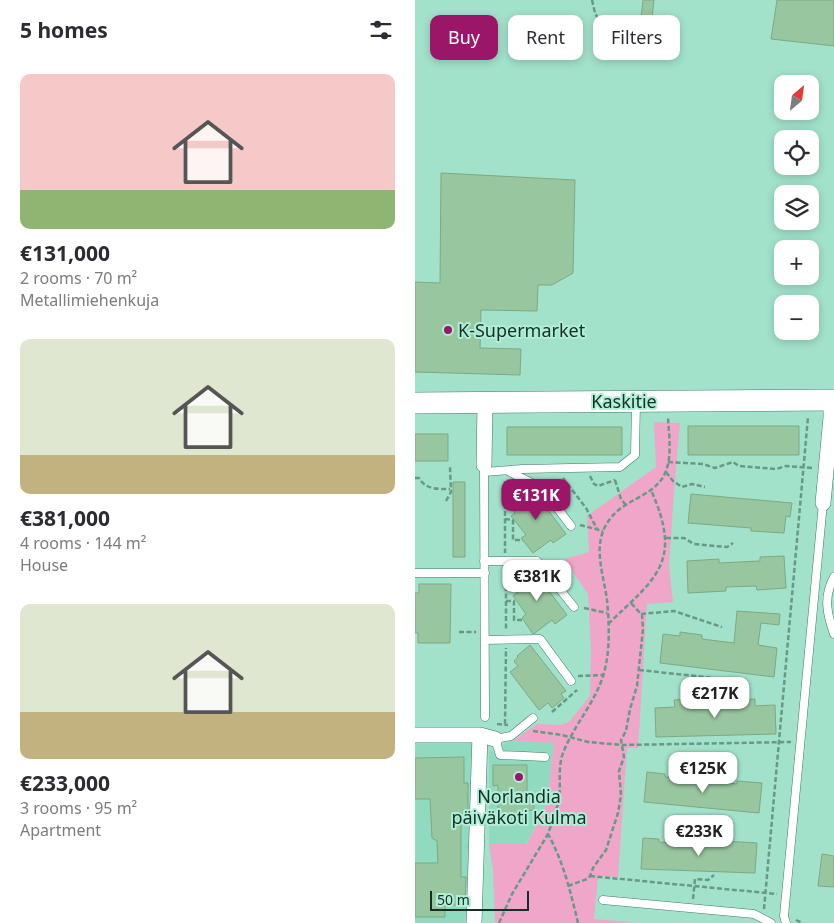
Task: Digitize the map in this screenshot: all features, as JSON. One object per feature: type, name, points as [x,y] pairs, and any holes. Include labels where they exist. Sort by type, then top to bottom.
[{"type":"street","name":"Kaskitie","points":[[415,403],[832,400]]},
{"type":"street","points":[[823,503],[832,400]]},
{"type":"street","points":[[484,469],[485,402]]},
{"type":"street","points":[[415,735],[480,735],[495,731]]},
{"type":"street","points":[[474,923],[480,735]]},
{"type":"lane","points":[[485,717],[484,469],[506,471],[619,467],[635,455],[636,401]]},
{"type":"lane","points":[[506,471],[542,488],[570,525]]},
{"type":"lane","points":[[785,921],[823,503]]},
{"type":"lane","points":[[484,561],[537,561],[574,607]]},
{"type":"lane","points":[[415,572],[485,573]]},
{"type":"lane","points":[[834,578],[830,584],[826,600],[827,615],[834,634]]},
{"type":"lane","points":[[485,636],[506,640],[540,639],[571,681]]},
{"type":"lane","points":[[533,718],[511,736],[495,731],[500,755],[545,757]]},
{"type":"lane","points":[[603,900],[754,914],[771,923]]},
{"type":"path","points":[[591,0],[596,15]]},
{"type":"path","points":[[499,923],[512,894],[548,834],[559,797],[563,756],[593,702],[603,675],[607,656],[608,624],[599,548],[603,531],[611,517],[625,504],[651,490],[666,472],[669,462],[667,401]]},
{"type":"path","points":[[802,923],[799,921],[785,921],[763,909],[808,418]]},
{"type":"path","points":[[669,462],[703,464],[715,468],[733,462],[739,466],[776,469],[786,466],[826,469]]},
{"type":"path","points":[[446,501],[451,492],[450,467]]},
{"type":"path","points":[[587,468],[594,484],[598,486],[615,480]]},
{"type":"path","points":[[612,468],[621,499],[625,504]]},
{"type":"path","points":[[556,469],[586,508],[597,529]]},
{"type":"path","points":[[505,724],[506,471]]},
{"type":"path","points":[[666,472],[681,487],[693,484],[705,487]]},
{"type":"path","points":[[415,478],[419,478],[427,487],[451,489]]},
{"type":"path","points":[[608,624],[657,574],[664,556],[665,525],[651,490]]},
{"type":"path","points":[[505,519],[513,520],[513,540],[523,540]]},
{"type":"path","points":[[570,525],[603,531]]},
{"type":"path","points":[[665,538],[684,538],[694,544],[727,547],[733,543]]},
{"type":"path","points":[[506,601],[515,600],[514,620],[523,620]]},
{"type":"path","points":[[568,886],[590,876],[593,868],[606,850],[619,813],[621,794],[619,771],[624,757],[621,740],[626,730],[636,692],[643,629],[641,614],[630,602]]},
{"type":"path","points":[[574,607],[578,606],[607,613]]},
{"type":"path","points":[[641,614],[674,611],[722,626]]},
{"type":"path","points":[[459,632],[485,636]]},
{"type":"path","points":[[639,670],[714,678],[727,690]]},
{"type":"path","points":[[552,712],[578,690],[571,681],[576,676],[603,675]]},
{"type":"path","points":[[505,724],[588,742],[622,745],[800,742]]},
{"type":"path","points":[[495,731],[505,724]]},
{"type":"path","points":[[548,834],[555,847],[578,923]]},
{"type":"path","points":[[692,908],[695,879],[708,880],[714,875]]},
{"type":"path","points":[[590,876],[786,895]]},
{"type":"shaded area","points":[[654,422],[680,423],[669,566],[673,602],[647,604],[638,748],[627,748],[618,877],[598,876],[594,919],[630,923],[495,923],[493,871],[489,844],[527,844],[547,803],[554,743],[513,741],[537,724],[560,725],[569,722],[590,696],[591,652],[588,594],[564,559],[589,552],[587,516],[656,467]]},
{"type":"shaded area","points":[[479,735],[467,923],[415,923],[415,736]]},
{"type":"shaded area","name":"Norlandia päiväkoti Kulma","points":[[510,741],[554,743],[547,803],[526,844],[489,844],[489,752]]},
{"type":"building","points":[[643,0],[654,0],[652,15],[641,15]]},
{"type":"building","points":[[777,0],[834,0],[834,46],[771,39]]},
{"type":"building","points":[[441,173],[575,180],[573,273],[552,285],[538,285],[537,311],[481,310],[480,348],[521,349],[520,375],[415,372],[415,282],[440,283]]},
{"type":"building","points":[[688,426],[799,426],[799,455],[688,455]]},
{"type":"building","points":[[507,427],[622,427],[622,455],[507,455]]},
{"type":"building","points":[[415,434],[448,434],[448,461],[415,461]]},
{"type":"building","points":[[453,482],[465,482],[465,557],[453,557]]},
{"type":"building","points":[[528,487],[532,489],[566,534],[553,543],[551,540],[533,553],[521,538],[526,535],[511,516],[515,513],[512,509],[517,506],[514,502],[519,498],[517,495]]},
{"type":"building","points":[[691,494],[792,503],[790,517],[786,516],[784,533],[751,531],[751,528],[688,523]]},
{"type":"building","points":[[784,556],[786,588],[757,590],[756,586],[726,587],[726,591],[688,593],[687,561],[719,559],[719,563],[760,561],[760,557]]},
{"type":"building","points":[[531,567],[567,615],[555,624],[552,620],[533,634],[522,618],[526,614],[513,596],[517,593],[515,590],[518,587],[515,582],[520,578],[518,575]]},
{"type":"building","points":[[419,584],[451,584],[450,643],[418,643],[418,633],[415,633],[415,593],[419,593]]},
{"type":"building","points":[[737,611],[780,614],[779,625],[761,623],[758,645],[777,648],[774,677],[660,663],[663,634],[680,636],[680,632],[702,635],[702,639],[734,643]]},
{"type":"building","points":[[530,645],[566,691],[561,694],[564,698],[552,708],[548,703],[539,710],[510,672],[518,666],[514,661],[517,656]]},
{"type":"building","points":[[698,699],[698,707],[723,706],[723,700],[755,699],[755,706],[775,705],[776,734],[656,737],[655,708],[675,707],[674,700]]},
{"type":"building","points":[[464,757],[464,783],[468,783],[468,814],[461,814],[461,877],[466,877],[465,905],[445,905],[445,917],[415,917],[415,863],[438,863],[437,841],[432,838],[430,799],[415,799],[415,758]]},
{"type":"building","points":[[493,765],[527,765],[527,795],[534,795],[534,810],[525,811],[525,823],[498,823],[498,785],[493,786]]},
{"type":"building","points":[[647,772],[665,774],[665,777],[737,784],[737,781],[762,783],[759,813],[644,802]]},
{"type":"building","points":[[643,838],[659,839],[659,842],[723,845],[723,841],[757,843],[755,873],[641,869]]},
{"type":"building","points":[[822,854],[834,856],[834,887],[818,886]]},
{"type":"place","name":"K-Supermarket","points":[[448,330]]},
{"type":"place","name":"Norlandia päiväkoti Kulma","points":[[519,777]]}]
